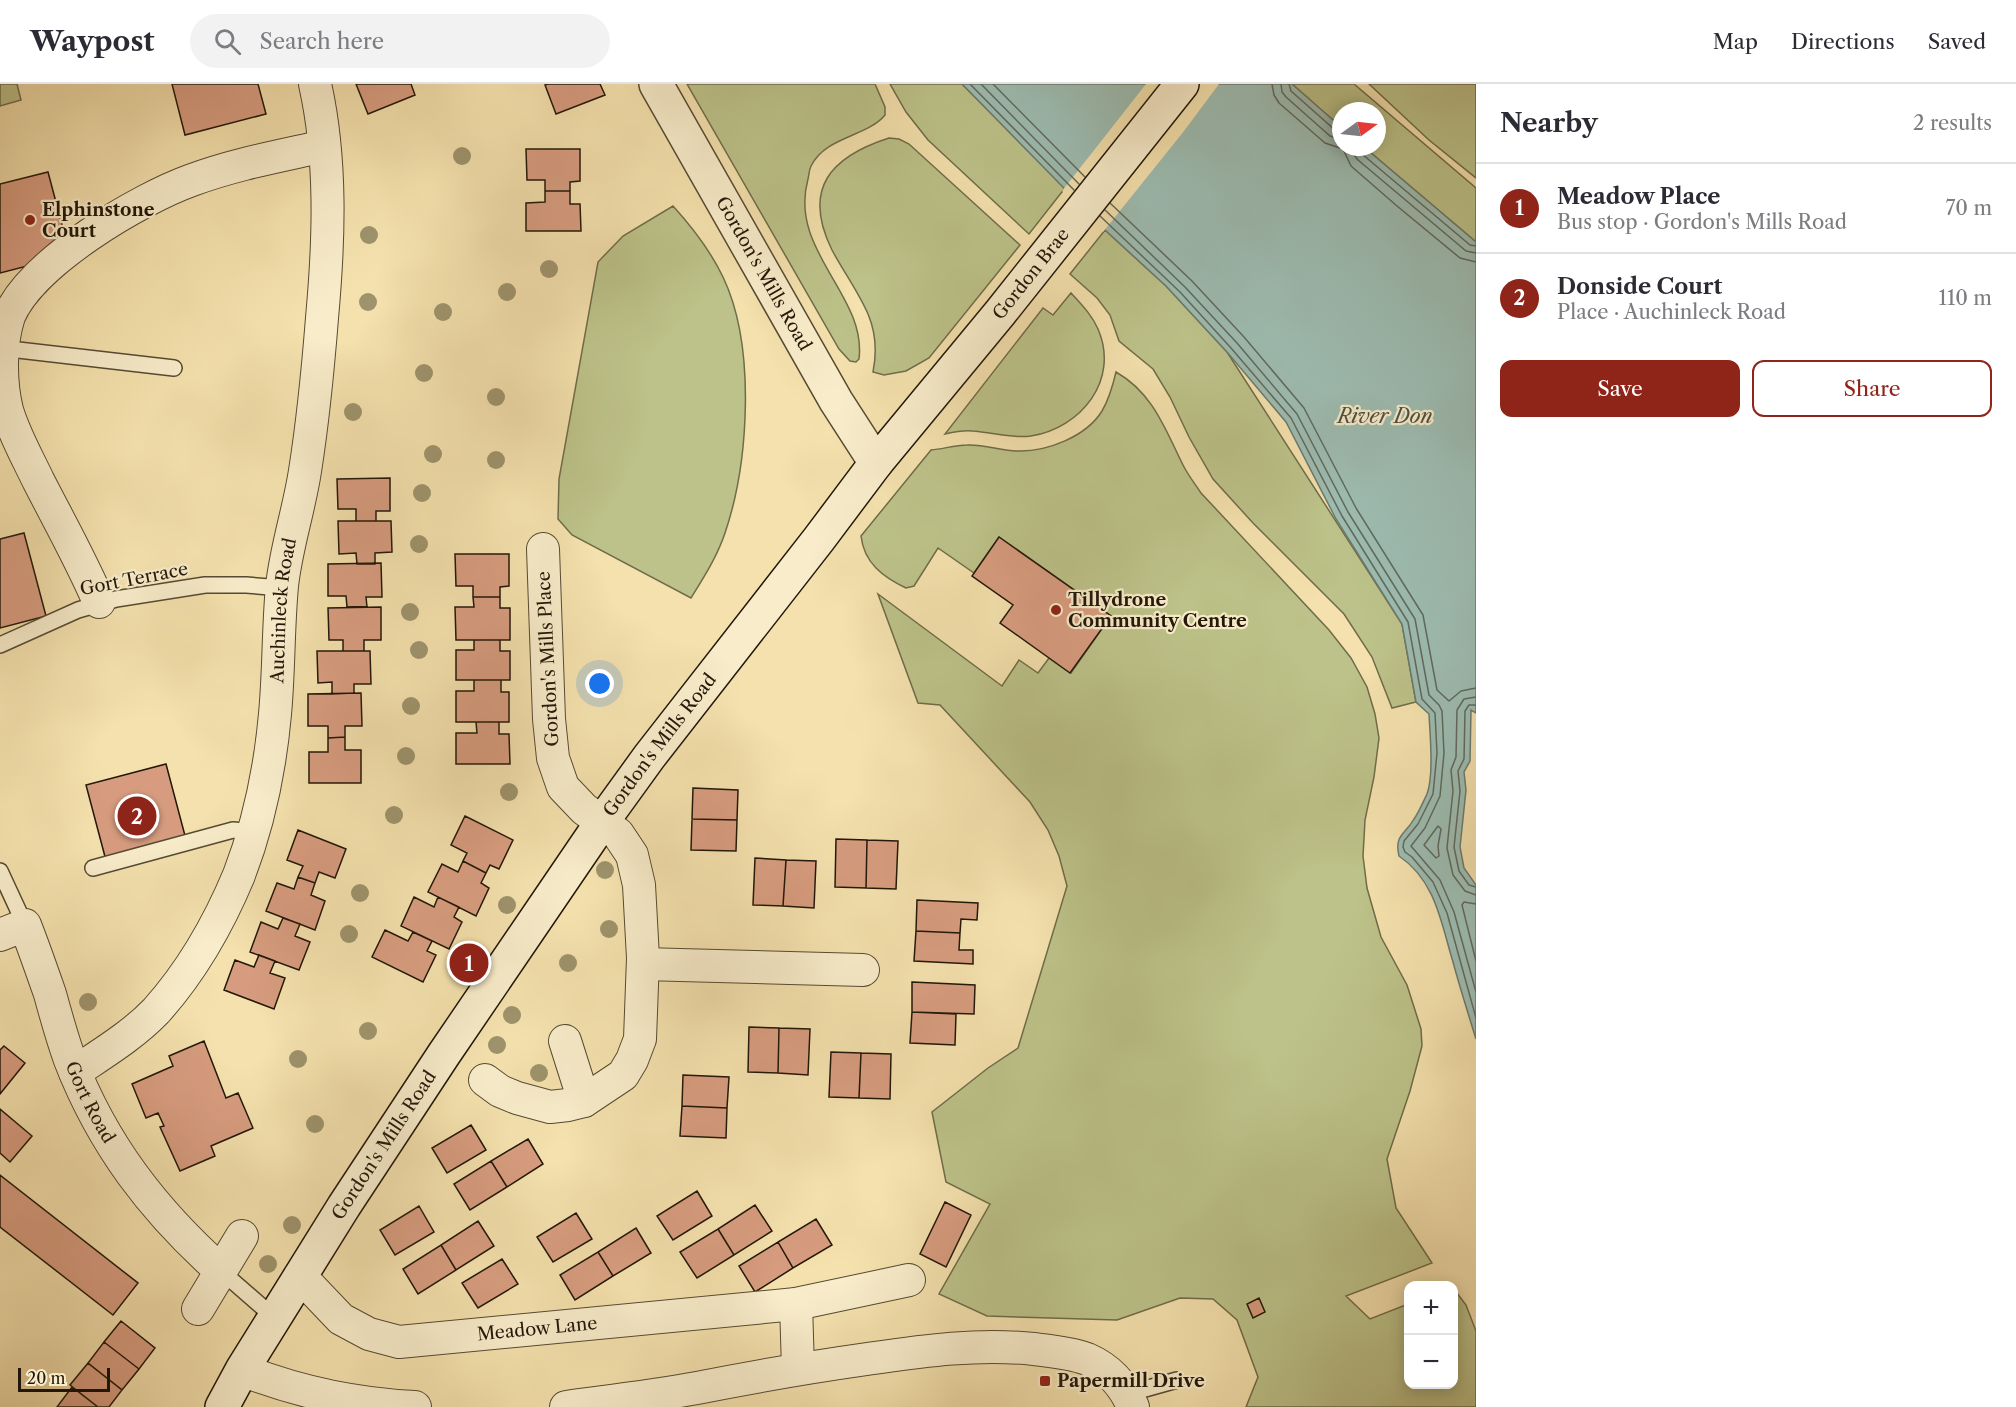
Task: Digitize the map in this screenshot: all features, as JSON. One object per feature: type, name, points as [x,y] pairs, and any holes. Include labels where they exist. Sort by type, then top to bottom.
[{"type":"main road","name":"Gordon's Mills Road","points":[[222,1407],[300,1276],[444,1054],[602,822],[649,757],[876,463],[836,401],[656,84]]},
{"type":"main road","name":"Gordon Brae","points":[[876,463],[1000,313],[1182,84]]},
{"type":"street","name":"Auchinleck Road","points":[[75,1072],[131,1033],[155,1012],[178,983],[207,939],[225,905],[254,832],[269,770],[275,714],[282,588],[305,474],[318,374],[327,240],[327,196],[324,146],[315,84]]},
{"type":"street","points":[[99,603],[80,559],[20,444],[6,409],[1,380],[1,339],[9,315],[24,293],[43,272],[68,250],[130,210],[163,192],[215,172],[324,146]]},
{"type":"street","name":"Gordon's Mills Place","points":[[543,549],[549,719],[553,758],[563,787],[584,809],[618,834],[632,855],[639,885],[643,964],[640,1039],[623,1075],[584,1101]]},
{"type":"street","name":"Gort Road","points":[[13,930],[75,1072],[117,1155],[178,1230],[220,1271]]},
{"type":"street","points":[[643,964],[864,970]]},
{"type":"street","points":[[486,1080],[500,1091],[550,1107],[568,1106],[584,1101],[565,1041]]},
{"type":"street","points":[[198,1309],[242,1236]]},
{"type":"street","name":"Meadow Lane","points":[[300,1276],[341,1319],[369,1334],[399,1342],[796,1304],[909,1280]]},
{"type":"street","points":[[796,1304],[798,1369]]},
{"type":"street","points":[[566,1407],[675,1391],[798,1369],[963,1347],[1012,1347],[1051,1351],[1086,1359],[1113,1374],[1130,1401]]},
{"type":"street","points":[[242,1370],[265,1380],[315,1394],[396,1406]]},
{"type":"lane","points":[[1,339],[174,368]]},
{"type":"lane","name":"Gort Terrace","points":[[0,645],[99,603],[205,585],[282,588]]},
{"type":"lane","points":[[93,868],[233,830],[254,832]]},
{"type":"lane","points":[[0,871],[13,930]]},
{"type":"lane","points":[[220,1271],[275,1318]]},
{"type":"lane","points":[[1130,1401],[1177,1380]]},
{"type":"green space","points":[[0,84],[17,84],[21,100],[0,106]]},
{"type":"green space","points":[[687,84],[875,84],[885,107],[885,115],[868,128],[826,148],[818,156],[810,169],[805,205],[809,228],[817,251],[852,314],[858,336],[859,359],[856,362],[850,361],[839,349]]},
{"type":"green space","points":[[890,84],[962,84],[1065,188],[1029,234],[928,140],[906,112]]},
{"type":"green space","points":[[1292,84],[1354,84],[1375,102],[1332,102],[1332,119]]},
{"type":"green space","points":[[1369,84],[1476,84],[1476,178],[1429,140]]},
{"type":"green space","points":[[1386,111],[1476,188],[1476,242],[1375,156],[1386,156]]},
{"type":"green space","points":[[889,138],[899,139],[909,144],[1020,245],[929,358],[906,371],[884,375],[873,372],[875,343],[871,321],[860,297],[832,250],[823,228],[820,209],[821,193],[827,178],[837,166],[851,155]]},
{"type":"green space","points":[[673,206],[701,240],[723,277],[734,305],[741,336],[744,370],[744,439],[733,504],[718,550],[691,598],[572,535],[558,519],[559,479],[598,262],[623,236]]},
{"type":"green space","points":[[1105,230],[1166,286],[1227,352],[1402,624],[1416,702],[1392,708],[1372,657],[1344,614],[1253,523],[1213,479],[1153,369],[1119,341],[1110,315],[1097,298],[1070,274]]},
{"type":"green space","points":[[1071,293],[1093,319],[1103,348],[1104,366],[1100,383],[1092,399],[1066,423],[1031,436],[1016,437],[969,431],[945,434],[1043,308],[1053,315]]},
{"type":"green space","points":[[1116,372],[1140,390],[1157,413],[1185,469],[1201,493],[1329,630],[1351,658],[1367,687],[1379,738],[1365,820],[1363,856],[1367,888],[1381,937],[1407,985],[1421,1029],[1422,1046],[1410,1091],[1387,1159],[1396,1208],[1432,1263],[1346,1296],[1370,1319],[1404,1306],[1404,1389],[1458,1389],[1458,1294],[1466,1305],[1476,1331],[1476,1407],[1246,1407],[1258,1377],[1237,1320],[1213,1299],[1180,1298],[1117,1320],[987,1316],[939,1294],[990,1204],[946,1182],[932,1112],[988,1068],[1018,1048],[1067,886],[1059,856],[1048,830],[1030,802],[940,705],[918,703],[878,594],[1002,686],[1019,660],[1038,673],[1049,658],[1071,673],[1111,616],[999,537],[974,573],[938,548],[914,586],[906,588],[876,568],[866,554],[861,536],[931,450],[973,445],[1011,451],[1028,451],[1052,446],[1076,435],[1095,420],[1107,402]]},
{"type":"water","name":"River Don","points":[[962,84],[1292,84],[1332,119],[1332,156],[1375,156],[1476,242],[1476,713],[1471,710],[1470,761],[1464,772],[1466,790],[1460,847],[1464,868],[1476,885],[1476,1039],[1435,904],[1421,878],[1399,856],[1399,839],[1416,816],[1427,794],[1431,766],[1429,714],[1416,702],[1402,624],[1336,519],[1286,422],[1227,352],[1166,286],[1105,230]]},
{"type":"pier","points":[[1146,84],[1219,84],[1103,232],[1062,191]]},
{"type":"building","points":[[172,84],[258,84],[266,114],[185,135]]},
{"type":"building","points":[[356,84],[411,84],[415,95],[368,114]]},
{"type":"building","points":[[600,84],[605,95],[556,114],[545,85]]},
{"type":"building","points":[[526,149],[580,149],[580,181],[570,182],[570,191],[545,191],[545,180],[527,180]]},
{"type":"building","name":"Elphinstone Court","points":[[48,172],[70,255],[0,273],[0,184]]},
{"type":"building","points":[[545,191],[570,191],[570,204],[580,204],[581,231],[526,231],[526,203],[545,202]]},
{"type":"building","points":[[390,478],[390,511],[376,511],[376,521],[356,521],[356,509],[338,509],[337,479]]},
{"type":"building","points":[[338,521],[391,521],[392,552],[375,553],[375,564],[357,564],[356,553],[339,554]]},
{"type":"building","points":[[24,533],[46,616],[0,628],[0,539]]},
{"type":"building","name":"Tillydrone Community Centre","points":[[999,537],[1111,616],[1070,673],[1000,623],[1013,605],[972,576]]},
{"type":"building","points":[[455,554],[509,554],[509,586],[500,587],[500,597],[473,597],[473,586],[456,586]]},
{"type":"building","points":[[381,563],[382,597],[366,597],[367,607],[347,607],[346,596],[328,596],[328,564]]},
{"type":"building","points":[[473,597],[500,597],[500,608],[510,608],[510,640],[456,640],[455,607],[474,607]]},
{"type":"building","points":[[381,607],[381,640],[364,640],[364,651],[343,651],[343,640],[329,640],[328,608]]},
{"type":"building","points":[[474,640],[500,640],[500,651],[510,651],[510,680],[456,680],[456,650],[474,650]]},
{"type":"building","points":[[317,651],[370,651],[371,684],[354,684],[354,693],[332,694],[332,682],[318,683]]},
{"type":"building","points":[[474,680],[501,680],[501,692],[509,692],[509,722],[456,722],[456,691],[474,691]]},
{"type":"building","points":[[361,693],[362,726],[345,726],[345,737],[328,738],[328,726],[308,726],[308,694]]},
{"type":"building","points":[[476,722],[499,722],[499,734],[509,734],[510,764],[456,764],[456,733],[477,733]]},
{"type":"building","points":[[345,737],[345,750],[361,750],[361,783],[309,783],[309,752],[328,752],[328,738]]},
{"type":"building","points":[[166,764],[188,847],[108,868],[86,785]]},
{"type":"building","points":[[693,788],[738,790],[737,820],[692,819]]},
{"type":"building","points":[[465,816],[513,840],[499,869],[490,865],[486,873],[463,861],[467,853],[451,845]]},
{"type":"building","points":[[692,819],[737,820],[736,851],[691,850]]},
{"type":"building","points":[[298,830],[346,849],[335,878],[319,872],[315,883],[298,877],[303,866],[287,860]]},
{"type":"building","points":[[836,839],[867,840],[866,888],[835,887]]},
{"type":"building","points":[[867,840],[898,841],[896,889],[866,888]]},
{"type":"building","points":[[755,858],[786,860],[783,906],[753,905]]},
{"type":"building","points":[[786,860],[816,861],[814,908],[783,906]]},
{"type":"building","points":[[463,861],[486,873],[481,883],[489,888],[476,916],[428,892],[442,864],[458,872]]},
{"type":"building","points":[[298,877],[315,883],[311,895],[325,901],[315,930],[266,911],[277,883],[294,889]]},
{"type":"building","points":[[414,897],[434,907],[438,897],[459,907],[454,917],[462,922],[449,949],[401,926]]},
{"type":"building","points":[[917,900],[978,903],[977,920],[961,919],[960,933],[916,931]]},
{"type":"building","points":[[283,918],[300,924],[295,936],[310,942],[299,970],[250,952],[261,922],[278,929]]},
{"type":"building","points":[[385,930],[408,941],[413,932],[432,941],[427,951],[436,955],[423,982],[372,957]]},
{"type":"building","points":[[916,931],[960,933],[959,950],[973,950],[973,964],[914,961]]},
{"type":"building","points":[[259,955],[275,961],[270,973],[285,978],[274,1009],[224,990],[235,960],[254,967]]},
{"type":"building","points":[[912,982],[975,985],[974,1014],[912,1012]]},
{"type":"building","points":[[912,1012],[956,1014],[955,1045],[910,1043]]},
{"type":"building","points":[[749,1027],[779,1028],[778,1073],[748,1072]]},
{"type":"building","points":[[779,1028],[810,1029],[808,1075],[778,1073]]},
{"type":"building","points":[[204,1041],[226,1098],[238,1093],[253,1128],[211,1146],[215,1156],[180,1171],[160,1127],[164,1126],[158,1113],[146,1118],[132,1084],[173,1066],[169,1056]]},
{"type":"building","points":[[4,1046],[25,1063],[0,1094],[0,1050]]},
{"type":"building","points":[[831,1052],[861,1053],[859,1098],[829,1097]]},
{"type":"building","points":[[861,1053],[891,1054],[890,1099],[859,1098]]},
{"type":"building","points":[[683,1075],[729,1077],[727,1108],[682,1106]]},
{"type":"building","points":[[682,1106],[727,1108],[726,1138],[680,1136]]},
{"type":"building","points":[[0,1109],[32,1136],[10,1162],[0,1153]]},
{"type":"building","points":[[471,1125],[486,1150],[447,1173],[432,1148]]},
{"type":"building","points":[[528,1139],[543,1164],[507,1187],[491,1161]]},
{"type":"building","points":[[491,1161],[507,1187],[470,1210],[454,1184]]},
{"type":"building","points":[[0,1175],[138,1283],[113,1315],[0,1227]]},
{"type":"building","points":[[697,1191],[712,1216],[673,1240],[657,1216]]},
{"type":"building","points":[[945,1202],[971,1215],[946,1267],[920,1254]]},
{"type":"building","points":[[755,1205],[772,1231],[734,1255],[718,1229]]},
{"type":"building","points":[[419,1206],[434,1232],[395,1255],[380,1230]]},
{"type":"building","points":[[576,1213],[592,1239],[553,1262],[537,1237]]},
{"type":"building","points":[[816,1219],[832,1245],[793,1268],[778,1242]]},
{"type":"building","points":[[478,1221],[494,1246],[456,1270],[441,1245]]},
{"type":"building","points":[[636,1228],[651,1253],[613,1276],[598,1252]]},
{"type":"building","points":[[718,1229],[734,1255],[697,1278],[680,1252]]},
{"type":"building","points":[[778,1242],[793,1268],[755,1292],[739,1266]]},
{"type":"building","points":[[441,1245],[456,1270],[418,1294],[403,1269]]},
{"type":"building","points":[[598,1252],[613,1276],[575,1300],[560,1275]]},
{"type":"building","points":[[502,1259],[518,1284],[478,1308],[462,1283]]},
{"type":"building","points":[[1259,1298],[1265,1312],[1253,1318],[1247,1304]]},
{"type":"building","points":[[121,1321],[155,1348],[139,1369],[104,1342]]},
{"type":"building","points":[[104,1342],[139,1369],[122,1390],[88,1363]]},
{"type":"building","points":[[88,1363],[122,1390],[109,1407],[98,1407],[70,1385]]},
{"type":"building","points":[[72,1387],[98,1407],[57,1407]]},
{"type":"place","name":"Elphinstone Court","points":[[30,220]]},
{"type":"place","name":"Tillydrone Community Centre","points":[[1056,610]]},
{"type":"place","name":"Donside Court","points":[[137,816]]},
{"type":"place","name":"Meadow Place","points":[[469,963]]},
{"type":"place","name":"Papermill Drive","points":[[1045,1381]]}]
